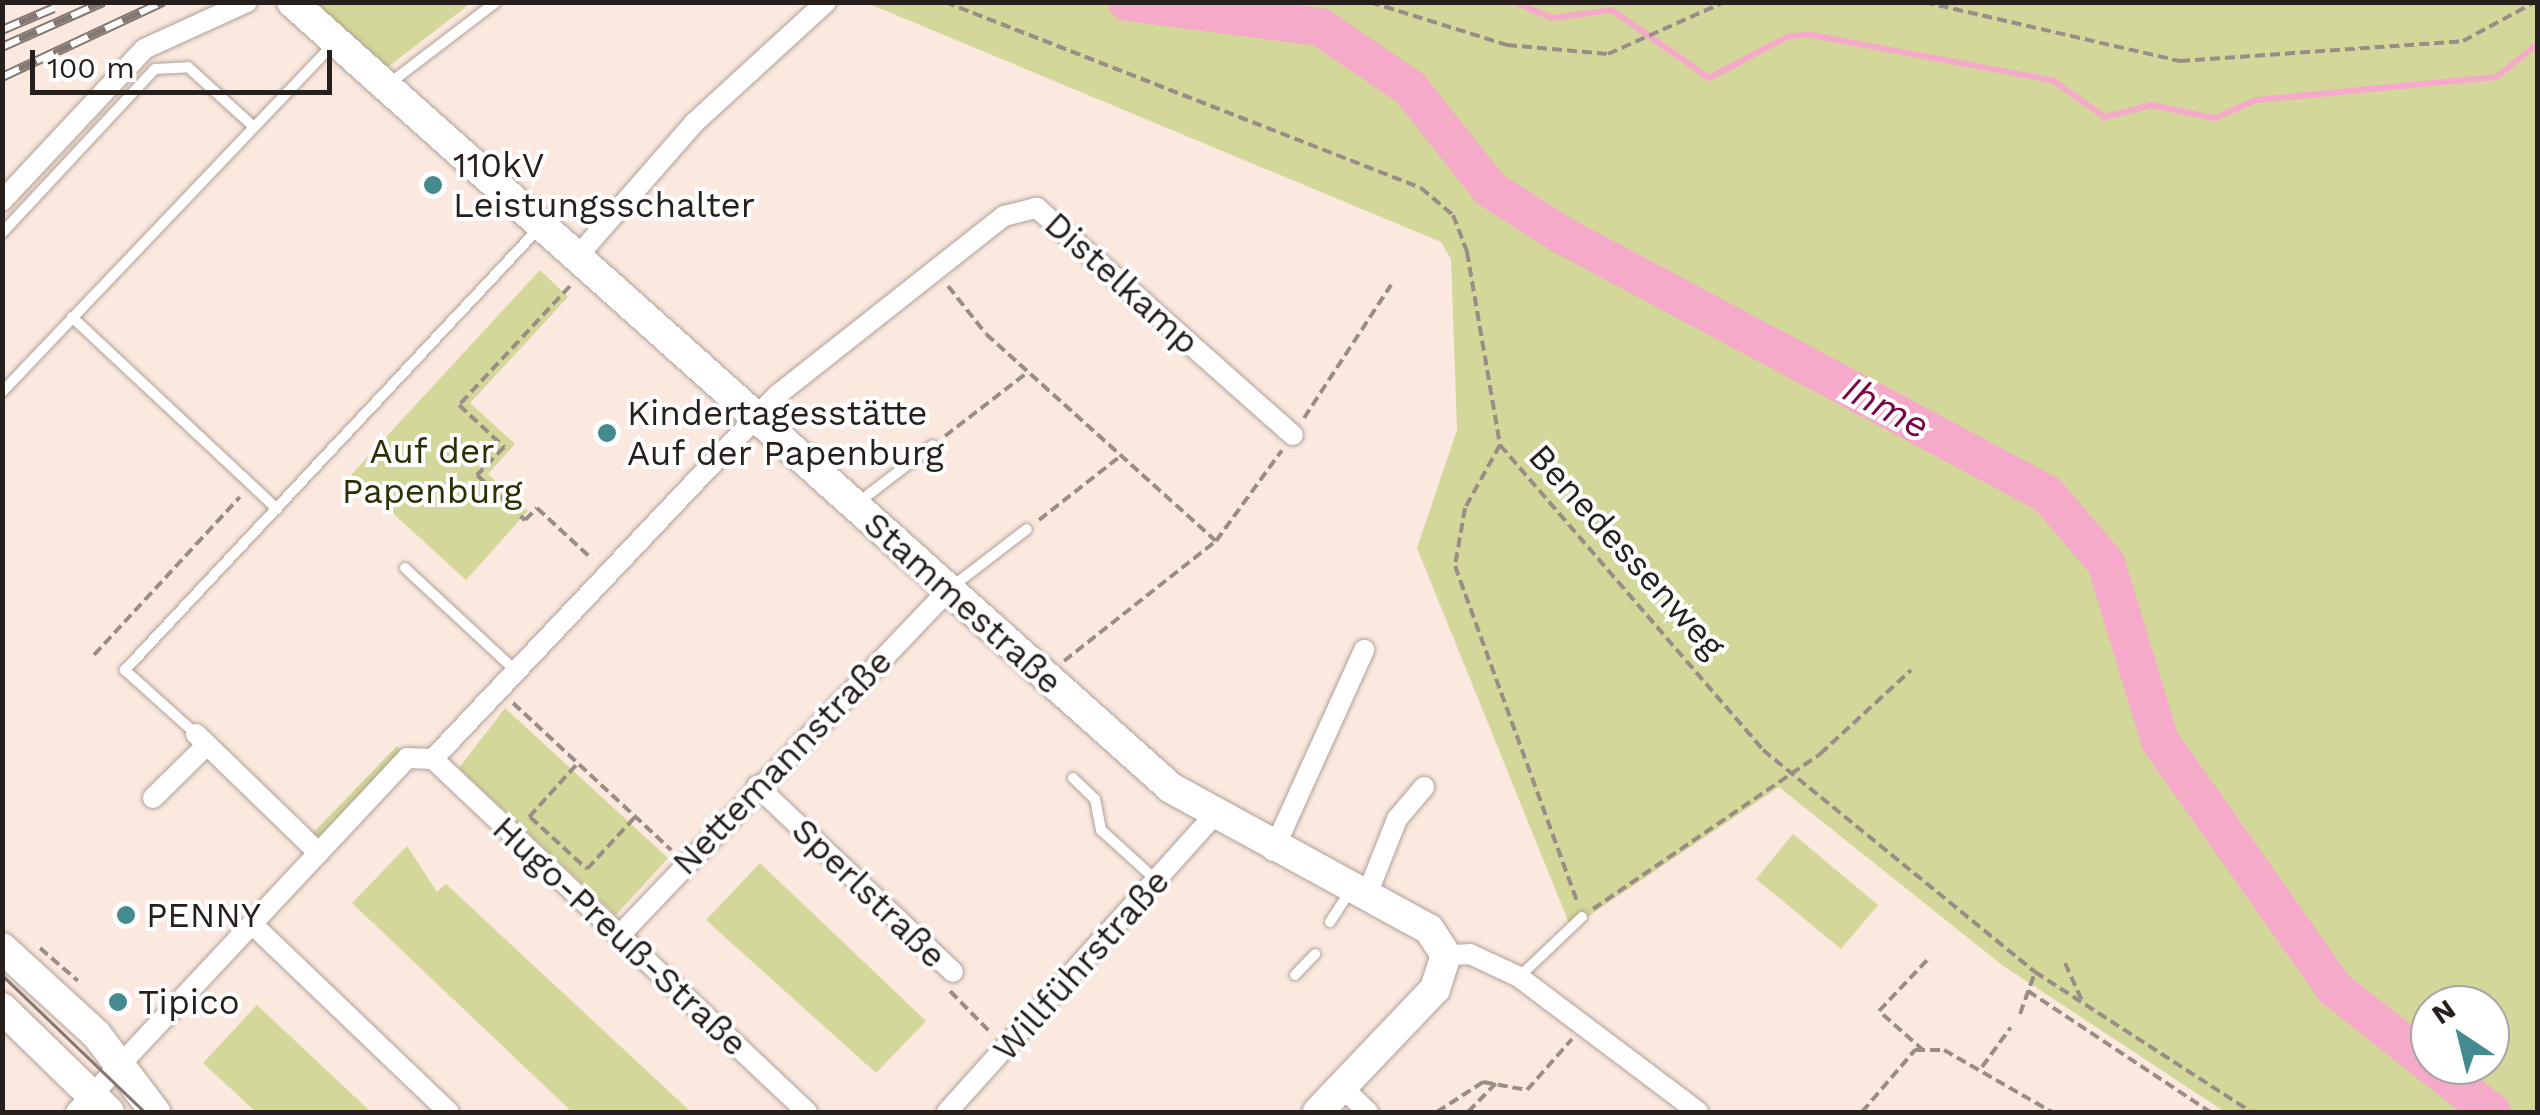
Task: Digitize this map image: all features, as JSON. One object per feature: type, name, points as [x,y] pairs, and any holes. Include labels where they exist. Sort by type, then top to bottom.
[{"type":"street","points":[[2,201],[144,49],[248,2]]},
{"type":"street","name":"Stammestraße","points":[[292,2],[1044,676],[1213,817],[1429,929],[1446,955]]},
{"type":"street","points":[[581,263],[694,123],[826,2]]},
{"type":"street","name":"Distelkamp","points":[[756,416],[1004,216],[1037,208],[1293,435]]},
{"type":"street","points":[[100,1094],[407,758],[433,759],[756,416]]},
{"type":"street","name":"Nettemannstraße","points":[[619,936],[757,786],[948,590]]},
{"type":"street","points":[[1272,850],[1364,650]]},
{"type":"street","points":[[153,798],[201,739],[319,853]]},
{"type":"street","name":"Hugo-Preuß-Straße","points":[[433,759],[807,1112]]},
{"type":"street","name":"Sperlstraße","points":[[757,786],[954,972]]},
{"type":"street","points":[[1358,893],[1397,819],[1424,786]]},
{"type":"street","name":"Willführstraße","points":[[947,1112],[1213,817]]},
{"type":"street","points":[[252,924],[449,1112]]},
{"type":"street","points":[[2,948],[96,1034],[100,1094]]},
{"type":"street","points":[[1318,1112],[1435,989],[1446,955],[1470,954],[1519,976],[1588,1021],[1698,1112]]},
{"type":"street","points":[[2,1008],[100,1094],[155,1112]]},
{"type":"street","points":[[1342,1088],[1368,1112]]},
{"type":"lane","points":[[386,86],[496,2]]},
{"type":"lane","points":[[3,391],[336,42]]},
{"type":"lane","points":[[2,233],[155,69],[188,66],[254,128]]},
{"type":"lane","points":[[201,739],[125,670],[540,226]]},
{"type":"lane","points":[[72,316],[276,509]]},
{"type":"lane","points":[[855,505],[933,444]]},
{"type":"lane","points":[[948,590],[1028,529]]},
{"type":"lane","points":[[405,568],[516,671]]},
{"type":"lane","points":[[1074,778],[1096,799],[1101,830],[1156,880]]},
{"type":"lane","points":[[1330,922],[1358,893]]},
{"type":"lane","points":[[1519,976],[1582,917]]},
{"type":"lane","points":[[1295,975],[1315,954]]},
{"type":"path","name":"Benedessenweg","points":[[945,2],[1421,188],[1453,216],[1466,252],[1500,444],[1786,774],[2036,972],[2251,1112]]},
{"type":"path","points":[[1370,2],[1508,45],[1608,54],[1632,46],[1671,21],[1724,2]]},
{"type":"path","points":[[1924,2],[2180,61],[2463,40],[2535,2]]},
{"type":"path","points":[[581,263],[459,405],[504,446],[477,475],[525,520],[536,508],[608,574]]},
{"type":"path","points":[[934,270],[1028,372],[1216,540]]},
{"type":"path","points":[[1044,676],[1216,540],[1293,435],[1391,285]]},
{"type":"path","points":[[933,444],[1028,372]]},
{"type":"path","points":[[1500,444],[1465,508],[1455,566],[1582,917],[1786,774],[1912,670]]},
{"type":"path","points":[[1028,529],[1120,457]]},
{"type":"path","points":[[94,655],[252,485]]},
{"type":"path","points":[[498,690],[686,863]]},
{"type":"path","points":[[512,835],[578,764]]},
{"type":"path","points":[[530,817],[587,868],[635,817]]},
{"type":"path","points":[[1930,956],[1880,1012],[1924,1051],[1982,1068],[2052,1112]]},
{"type":"path","points":[[2065,962],[2085,1006]]},
{"type":"path","name":"Sperlstraße","points":[[954,972],[949,990],[1007,1048]]},
{"type":"path","points":[[2020,1014],[2036,972]]},
{"type":"path","points":[[2028,990],[2210,1112]]},
{"type":"path","points":[[1437,1112],[1497,1082],[1526,1090],[1588,1021]]},
{"type":"path","points":[[1982,1068],[2011,1026]]},
{"type":"path","points":[[1862,1112],[1924,1051]]},
{"type":"path","points":[[1468,1112],[1497,1082]]},
{"type":"green space","points":[[292,3],[471,3],[375,77]]},
{"type":"green space","points":[[867,3],[2537,3],[2537,1112],[2225,1112],[2002,965],[1779,787],[1571,928],[1417,548],[1457,430],[1451,259],[1441,242]]},
{"type":"green space","name":"Auf der Papenburg","points":[[540,270],[568,297],[470,403],[515,444],[488,474],[528,511],[466,580],[351,475]]},
{"type":"green space","points":[[505,708],[668,858],[616,915],[459,768]]},
{"type":"green space","points":[[397,746],[407,758],[319,853],[306,840]]},
{"type":"green space","points":[[1793,834],[1878,905],[1841,949],[1756,879]]},
{"type":"green space","points":[[407,846],[437,892],[446,884],[691,1112],[572,1112],[352,903]]},
{"type":"green space","points":[[760,863],[926,1021],[876,1073],[706,920]]},
{"type":"green space","points":[[257,1005],[371,1112],[256,1112],[203,1063]]},
{"type":"waterway","name":"Ihme","points":[[1127,2],[1320,27],[1410,88],[1490,189],[1560,234],[2047,494],[2106,563],[2160,741],[2335,989],[2410,1048]]},
{"type":"waterway","points":[[1514,2],[1552,18],[1612,10],[1709,78],[1789,36],[1811,35],[2052,80],[2105,117],[2151,105],[2215,118],[2256,100],[2496,77],[2538,44]]},
{"type":"waterway","name":"Ihme","points":[[2457,1085],[2492,1112]]},
{"type":"tram line","points":[[2,975],[145,1112]]},
{"type":"railway","points":[[2,47],[103,2]]},
{"type":"railway","points":[[2,77],[163,2]]},
{"type":"railway","points":[[2,30],[54,8]]},
{"type":"place","name":"110kV Leistungsschalter","points":[[433,185]]},
{"type":"place","name":"Kindertagesstätte Auf der Papenburg","points":[[607,433]]},
{"type":"place","name":"PENNY","points":[[126,915]]},
{"type":"place","name":"Tipico","points":[[118,1002]]}]
